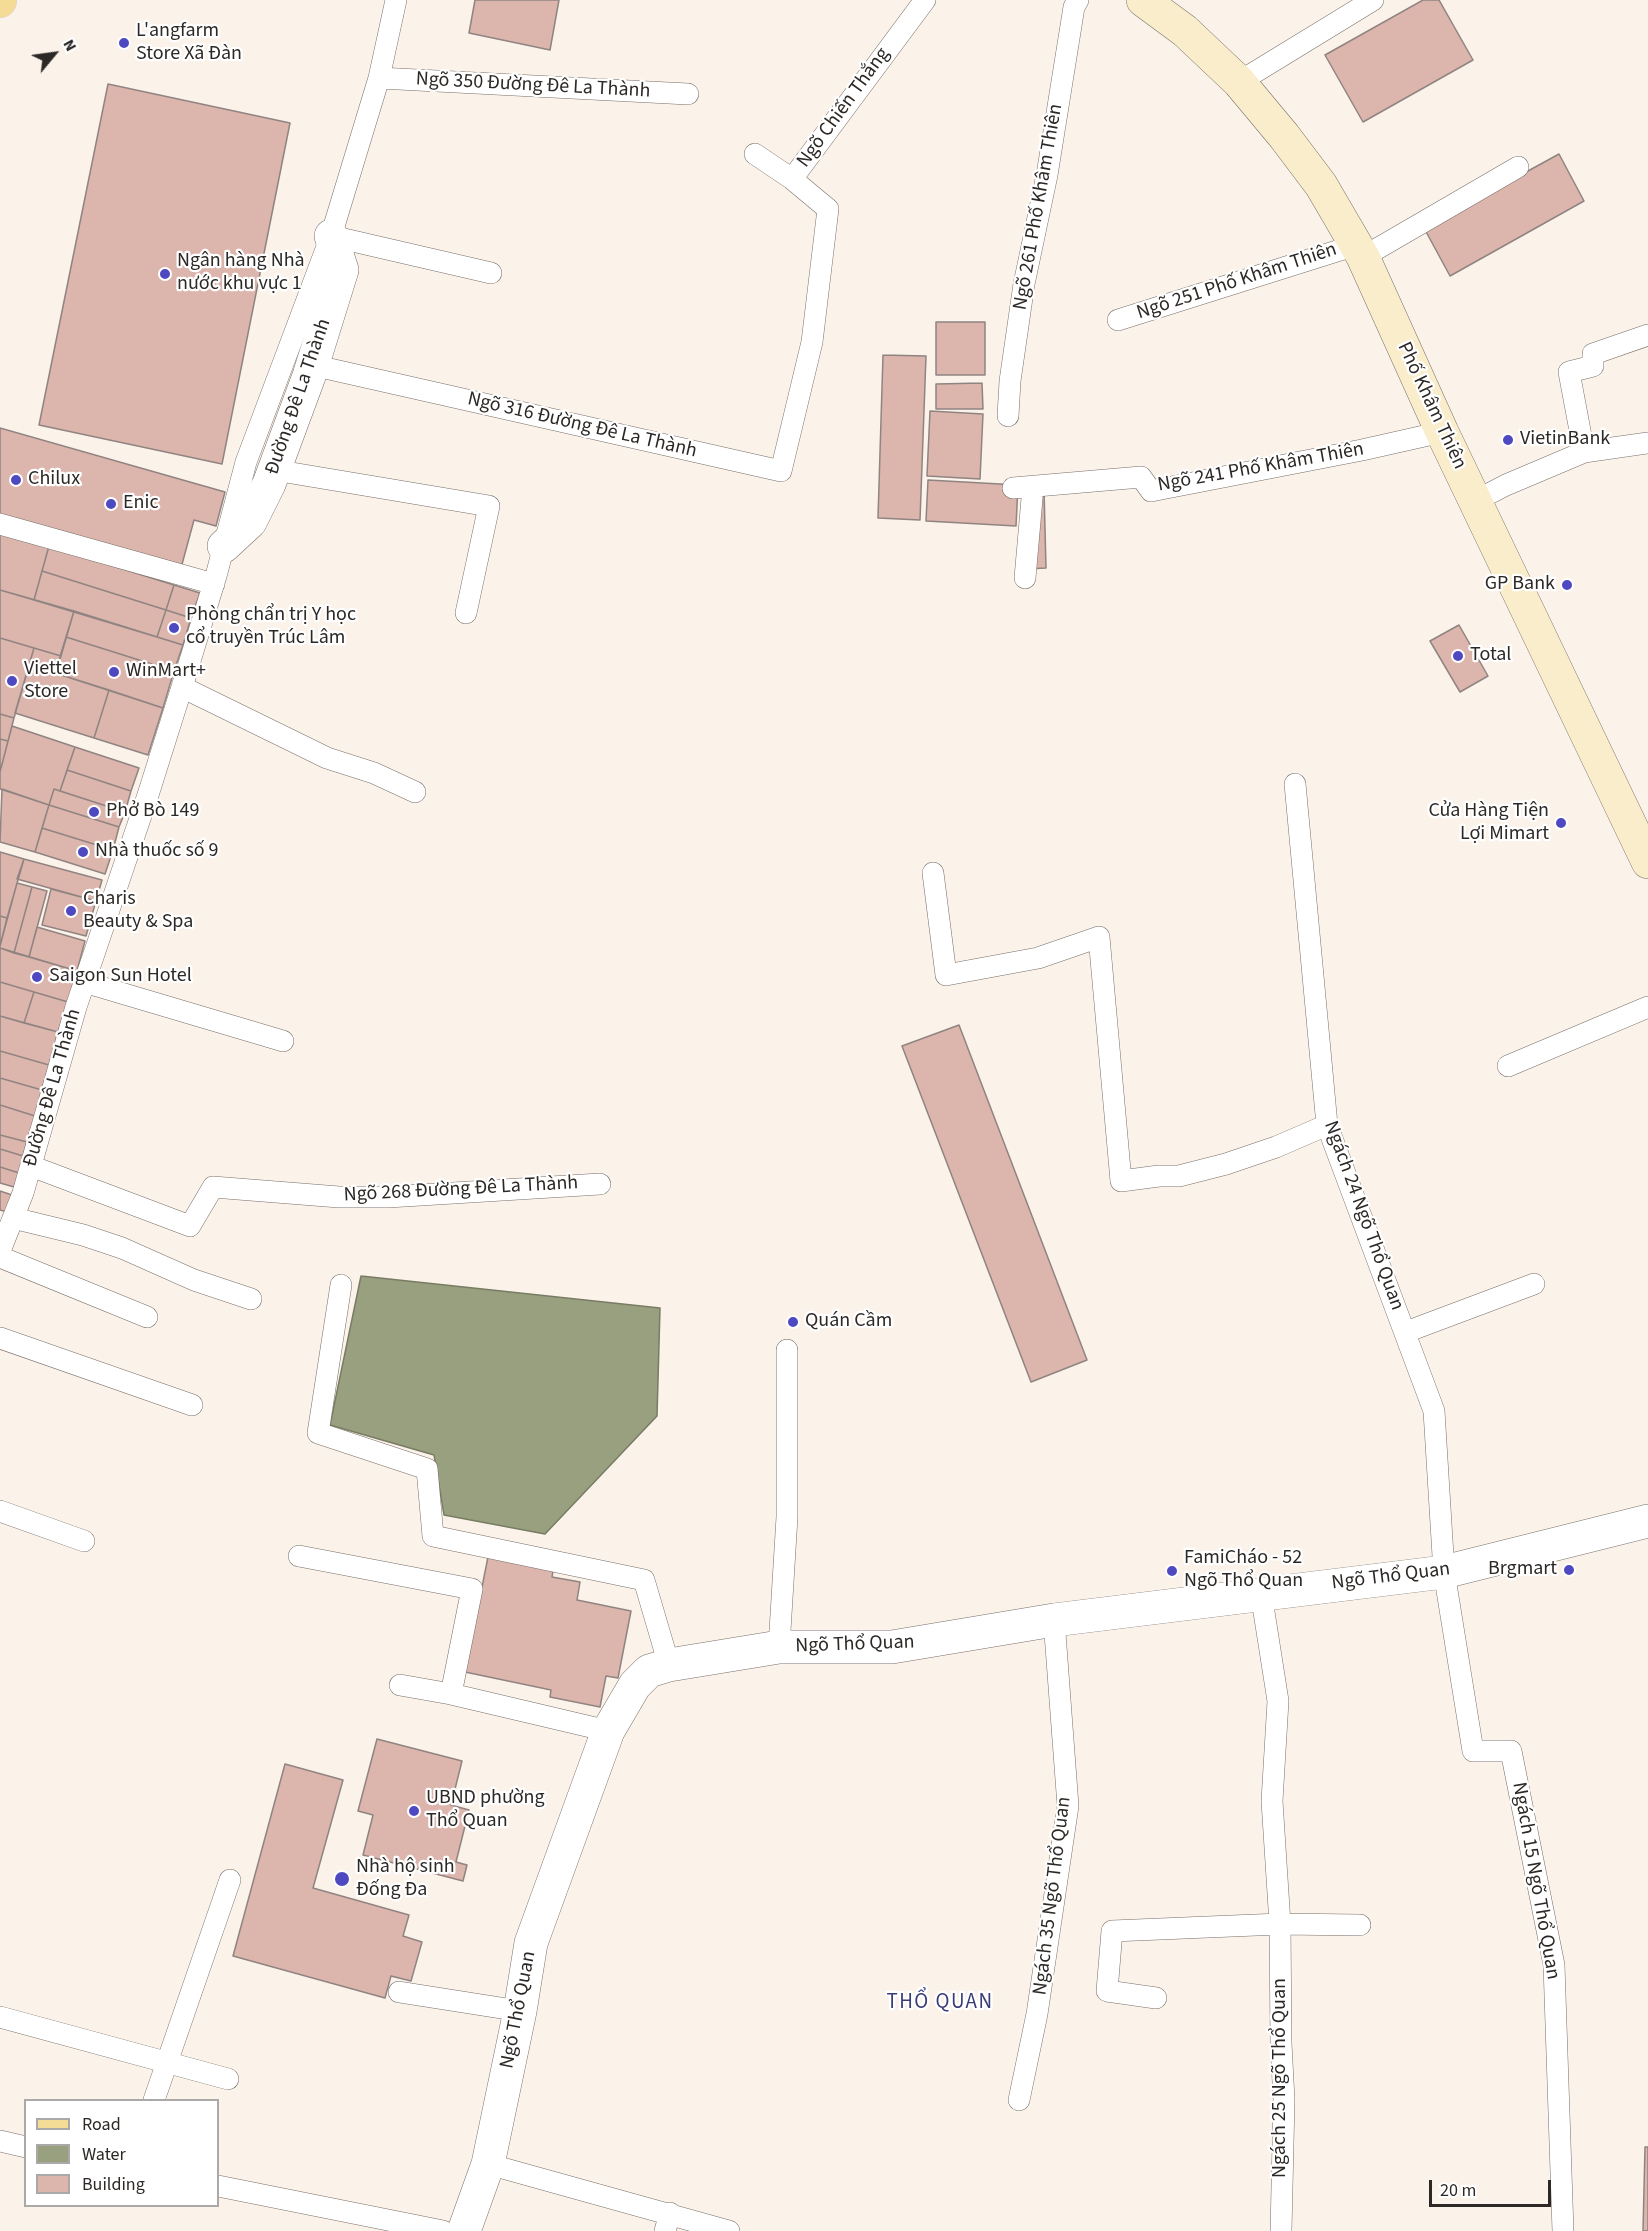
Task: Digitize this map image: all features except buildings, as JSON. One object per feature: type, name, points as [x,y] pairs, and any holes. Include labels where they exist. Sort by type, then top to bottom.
[{"type":"main road","name":"Phố Khâm Thiên","points":[[1143,0],[1185,31],[1239,82],[1321,185],[1360,251],[1442,432],[1648,862]]},
{"type":"street","name":"Đường Đê La Thành","points":[[224,546],[250,522],[274,470],[312,365],[342,270],[332,236]]},
{"type":"street","name":"Ngõ Thổ Quan","points":[[464,2231],[488,2164],[520,2011],[531,1943],[608,1731],[635,1685],[649,1671],[669,1665],[779,1647],[892,1647],[1054,1620],[1444,1572],[1648,1521]]},
{"type":"lane","name":"Đường Đê La Thành","points":[[0,1251],[31,1166],[84,982],[182,687],[214,584],[246,462],[332,236],[379,78],[396,0]]},
{"type":"lane","name":"Ngõ Chiến Thắng","points":[[797,400],[812,342],[828,210],[792,179],[925,0]]},
{"type":"lane","name":"Ngõ 261 Phố Khâm Thiên","points":[[1008,416],[1010,381],[1024,284],[1047,175],[1074,7],[1078,0]]},
{"type":"lane","points":[[1239,82],[1373,0]]},
{"type":"lane","name":"Ngõ 350 Đường Đê La Thành","points":[[379,78],[688,94]]},
{"type":"lane","points":[[755,154],[792,179]]},
{"type":"lane","name":"Ngõ 251 Phố Khâm Thiên","points":[[1118,320],[1360,251],[1518,167]]},
{"type":"lane","points":[[332,236],[491,273]]},
{"type":"lane","points":[[1584,452],[1569,372],[1593,366],[1593,354],[1648,335]]},
{"type":"lane","name":"Ngõ 316 Đường Đê La Thành","points":[[312,365],[781,471],[797,400]]},
{"type":"lane","name":"Ngõ 241 Phố Khâm Thiên","points":[[1025,578],[1023,488],[1141,477],[1151,490],[1362,450],[1442,432]]},
{"type":"lane","points":[[1475,501],[1506,485],[1584,452],[1648,443]]},
{"type":"lane","points":[[274,470],[489,506],[466,613]]},
{"type":"lane","points":[[0,524],[214,584]]},
{"type":"lane","points":[[182,687],[327,758],[374,773],[415,792]]},
{"type":"lane","name":"Ngách 24 Ngõ Thổ Quan","points":[[1295,784],[1327,1125],[1434,1411],[1444,1572]]},
{"type":"lane","points":[[933,873],[946,975],[1038,958],[1099,937],[1121,1181],[1179,1176],[1226,1164],[1276,1147],[1327,1125]]},
{"type":"lane","points":[[84,982],[283,1041]]},
{"type":"lane","points":[[1508,1066],[1648,1006]]},
{"type":"lane","name":"Ngõ 268 Đường Đê La Thành","points":[[31,1166],[190,1226],[213,1187],[339,1197],[388,1197],[600,1184]]},
{"type":"lane","points":[[13,1218],[102,1242],[194,1280],[251,1299]]},
{"type":"lane","points":[[0,1257],[147,1317]]},
{"type":"lane","points":[[1406,1332],[1534,1284]]},
{"type":"lane","points":[[341,1285],[318,1433],[427,1469],[433,1536],[644,1580],[669,1665]]},
{"type":"lane","points":[[0,1338],[192,1405]]},
{"type":"lane","points":[[779,1647],[787,1517],[787,1350]]},
{"type":"lane","points":[[0,1511],[84,1541]]},
{"type":"lane","points":[[298,1556],[472,1589],[451,1694]]},
{"type":"lane","name":"Ngách 15 Ngõ Thổ Quan","points":[[1444,1572],[1473,1751],[1511,1751],[1554,1965],[1563,2231]]},
{"type":"lane","name":"Ngách 25 Ngõ Thổ Quan","points":[[1261,1593],[1278,1701],[1272,1801],[1280,1924],[1284,2100],[1281,2231]]},
{"type":"lane","name":"Ngách 35 Ngõ Thổ Quan","points":[[1019,2100],[1037,2014],[1068,1806],[1054,1620]]},
{"type":"lane","points":[[400,1685],[451,1694],[608,1731]]},
{"type":"lane","points":[[154,2099],[230,1880]]},
{"type":"lane","points":[[1156,1998],[1107,1991],[1112,1931],[1280,1924],[1360,1925]]},
{"type":"lane","points":[[399,1992],[520,2011]]},
{"type":"lane","points":[[0,2017],[228,2079]]},
{"type":"lane","points":[[0,2141],[24,2147]]},
{"type":"lane","points":[[488,2164],[668,2222],[729,2231]]},
{"type":"lane","points":[[219,2186],[443,2231]]},
{"type":"water","points":[[361,1276],[660,1308],[657,1416],[545,1534],[444,1515],[434,1455],[330,1425]]},
{"type":"place","name":"L'angfarm Store Xã Đàn","points":[[124,43]]},
{"type":"place","name":"Ngân hàng Nhà nước khu vực 1","points":[[165,274]]},
{"type":"place","name":"VietinBank","points":[[1508,440]]},
{"type":"place","name":"Chilux","points":[[16,480]]},
{"type":"place","name":"Enic","points":[[111,504]]},
{"type":"place","name":"GP Bank","points":[[1567,585]]},
{"type":"place","name":"Phòng chẩn trị Y học cổ truyền Trúc Lâm","points":[[174,628]]},
{"type":"place","name":"Total","points":[[1458,656]]},
{"type":"place","name":"WinMart+","points":[[114,672]]},
{"type":"place","name":"Viettel Store","points":[[12,681]]},
{"type":"place","name":"Phở Bò 149","points":[[94,812]]},
{"type":"place","name":"Cửa Hàng Tiện Lợi Mimart","points":[[1561,823]]},
{"type":"place","name":"Nhà thuốc số 9","points":[[83,852]]},
{"type":"place","name":"Charis Beauty & Spa","points":[[71,911]]},
{"type":"place","name":"Saigon Sun Hotel","points":[[37,977]]},
{"type":"place","name":"Quán Cầm","points":[[793,1322]]},
{"type":"place","name":"Brgmart","points":[[1569,1570]]},
{"type":"place","name":"FamiCháo - 52 Ngõ Thổ Quan","points":[[1172,1571]]},
{"type":"place","name":"UBND phường Thổ Quan","points":[[414,1811]]},
{"type":"place","name":"Nhà hộ sinh Đống Đa","points":[[342,1879]]},
{"type":"district","name":"THỔ QUAN","points":[[940,2003]]}]
